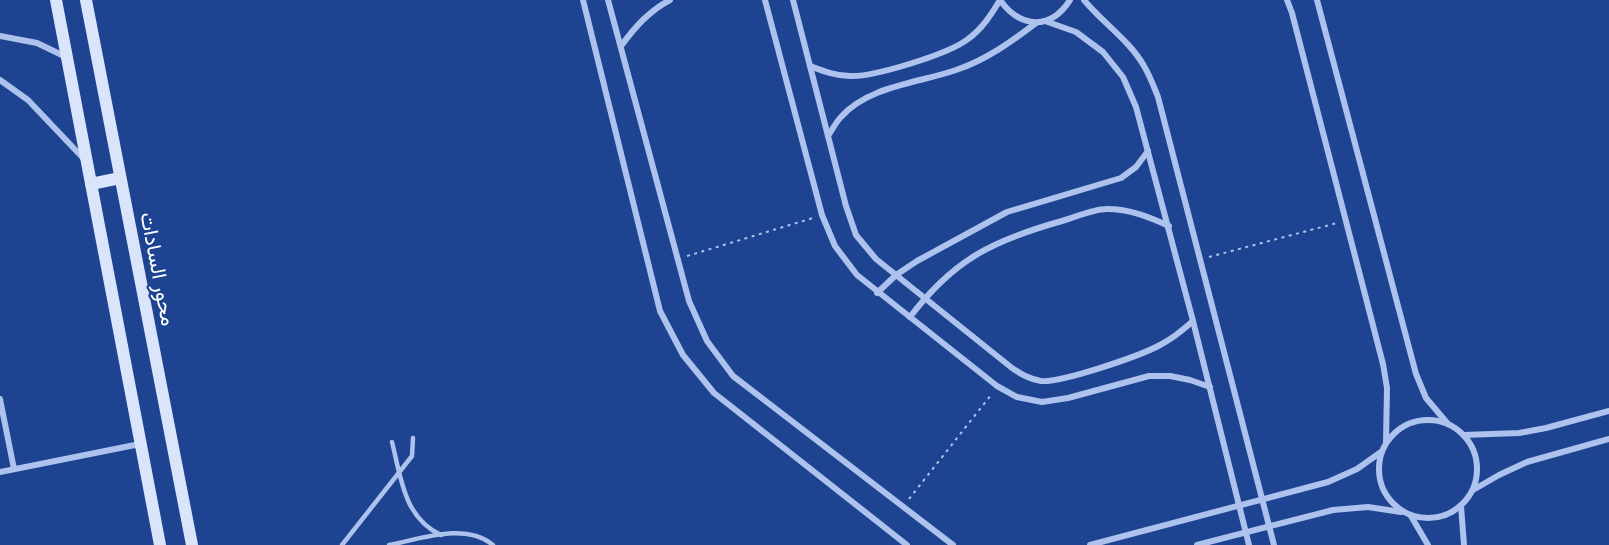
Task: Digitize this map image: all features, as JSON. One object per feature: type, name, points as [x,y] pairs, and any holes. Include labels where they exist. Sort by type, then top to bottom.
[{"type":"street","points":[[57,0],[160,545]]},
{"type":"street","name":"محور السادات","points":[[86,0],[192,545]]},
{"type":"street","points":[[583,0],[652,282],[660,310],[683,355],[714,393],[907,545]]},
{"type":"street","points":[[609,0],[689,301],[707,341],[733,376],[951,543],[960,545]]},
{"type":"street","points":[[621,46],[636,25],[656,8],[670,0]]},
{"type":"street","points":[[765,0],[822,215],[835,246],[857,275],[877,293],[997,386],[1017,397],[1042,402],[1068,398],[1149,376],[1170,376],[1210,387]]},
{"type":"street","points":[[793,0],[846,206],[856,235],[876,259],[1012,368],[1023,376],[1042,381],[1061,379],[1140,354],[1178,334],[1193,321]]},
{"type":"street","points":[[810,66],[830,74],[851,76],[872,74],[946,52],[968,39],[980,28],[1000,0],[1008,12],[1021,20],[1036,23],[1056,16],[1070,0]]},
{"type":"street","points":[[1084,0],[1096,15],[1122,38],[1144,65],[1158,96],[1274,545]]},
{"type":"street","points":[[1287,0],[1383,364],[1387,388],[1386,442]]},
{"type":"street","points":[[1317,0],[1416,374],[1426,398],[1448,424],[1464,435],[1474,452],[1477,461],[1473,491]]},
{"type":"street","points":[[1045,21],[1076,32],[1103,52],[1123,77],[1136,107],[1169,226],[1249,545]]},
{"type":"street","points":[[828,136],[841,117],[859,101],[881,92],[957,70],[1012,41],[1036,23]]},
{"type":"street","points":[[0,36],[38,43],[66,57]]},
{"type":"street","points":[[0,80],[28,100],[86,162]]},
{"type":"street","points":[[877,293],[896,275],[962,235],[1006,212],[1121,178],[1136,167],[1148,151]]},
{"type":"street","points":[[91,184],[120,178]]},
{"type":"street","points":[[910,317],[925,297],[946,276],[978,253],[1022,232],[1104,209],[1149,216],[1169,226]]},
{"type":"street","points":[[0,399],[14,469]]},
{"type":"street","points":[[1464,435],[1528,431],[1609,411]]},
{"type":"street","points":[[1402,512],[1388,499],[1379,481],[1379,461],[1386,442],[1409,424],[1428,420],[1448,424]]},
{"type":"street","points":[[1197,545],[1333,510],[1368,507],[1402,512],[1424,519],[1437,518],[1450,514],[1461,506],[1473,491],[1527,462],[1609,439]]},
{"type":"street","points":[[0,472],[140,444]]},
{"type":"street","points":[[1090,545],[1328,482],[1357,469],[1382,451]]},
{"type":"street","points":[[1461,506],[1464,545]]},
{"type":"street","points":[[1411,516],[1428,545]]},
{"type":"lane","points":[[342,545],[412,456],[413,438]]},
{"type":"lane","points":[[392,442],[404,491],[413,512],[428,527],[441,535]]},
{"type":"lane","points":[[389,545],[465,533],[476,535],[493,545]]},
{"type":"path","points":[[678,259],[822,215]]},
{"type":"path","points":[[1200,259],[1346,221]]},
{"type":"path","points":[[904,506],[997,386]]}]
